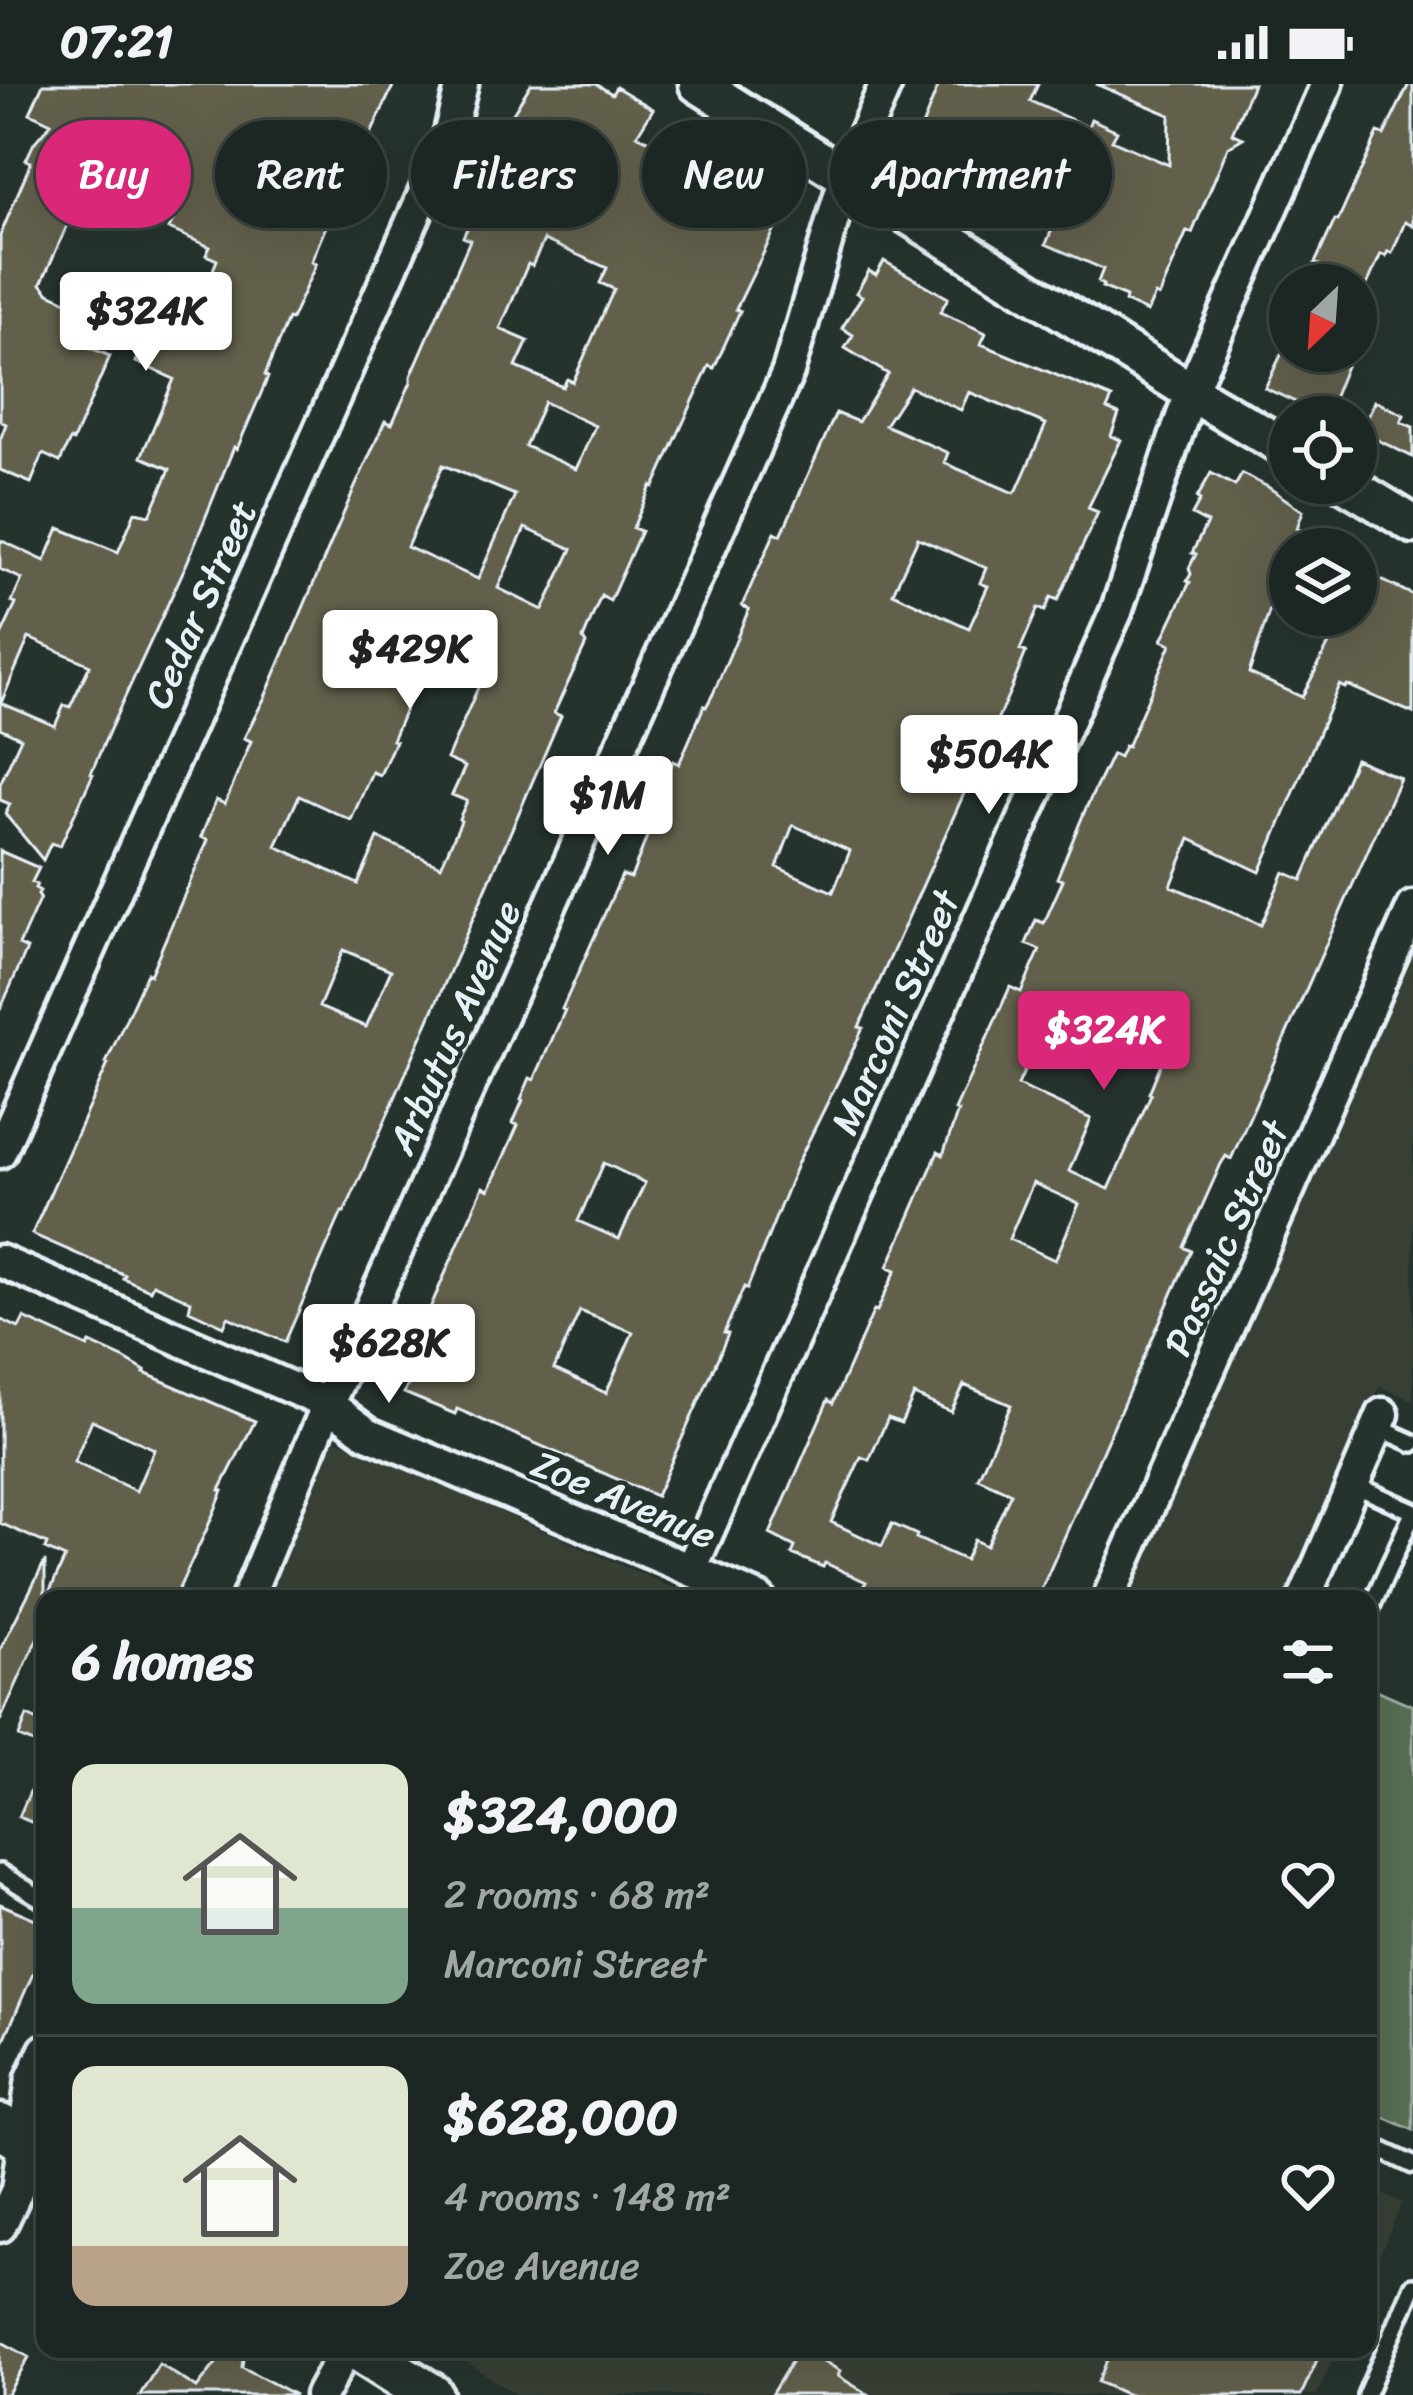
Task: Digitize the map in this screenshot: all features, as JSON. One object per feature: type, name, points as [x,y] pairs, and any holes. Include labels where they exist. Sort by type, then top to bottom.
[{"type":"main road","points":[[372,2358],[431,2395]]},
{"type":"street","name":"Cedar Street","points":[[0,1152],[448,140],[462,84]]},
{"type":"street","points":[[698,84],[830,165]]},
{"type":"street","name":"Arbutus Avenue","points":[[870,120],[886,84]]},
{"type":"street","name":"Marconi Street","points":[[691,1569],[1116,612],[1191,392],[1327,84]]},
{"type":"street","name":"Arbutus Avenue","points":[[251,1590],[328,1404],[788,372],[830,228]]},
{"type":"street","points":[[930,228],[1269,438]]},
{"type":"street","points":[[1377,502],[1413,524]]},
{"type":"street","name":"Passaic Street","points":[[1112,1590],[1413,907]]},
{"type":"street","name":"Zoe Avenue","points":[[0,1262],[328,1404],[367,1432],[739,1590]]},
{"type":"street","points":[[1308,1590],[1380,1421]]},
{"type":"street","points":[[0,2226],[14,2200],[36,2069]]},
{"type":"street","points":[[321,2395],[341,2358]]},
{"type":"lane","points":[[1380,1421],[1413,1443]]},
{"type":"lane","points":[[1352,1484],[1413,1512],[1377,1594]]},
{"type":"lane","points":[[0,1874],[36,1896]]},
{"type":"lane","points":[[1377,2148],[1413,2165]]},
{"type":"lane","points":[[1366,2395],[1413,2286]]},
{"type":"shaded area","points":[[1413,956],[1413,1400],[1379,1386],[1292,1590],[1133,1590]]},
{"type":"shaded area","points":[[335,1439],[678,1590],[272,1590]]},
{"type":"shaded area","points":[[1377,2192],[1402,2203],[1377,2260]]},
{"type":"shaded area","points":[[460,2358],[1333,2358],[1317,2395],[518,2395]]},
{"type":"green space","points":[[1377,1690],[1413,1706],[1413,2130],[1377,2114]]},
{"type":"building","points":[[43,84],[394,84],[377,120],[215,120],[215,228],[325,228],[311,262],[316,264],[288,319],[268,377],[93,774],[60,846],[51,843],[43,860],[5,814],[10,804],[0,800],[0,784],[21,738],[0,728],[0,638],[22,579],[0,569],[0,540],[45,561],[59,528],[118,552],[135,512],[150,515],[170,469],[141,457],[174,379],[136,362],[150,331],[182,345],[217,260],[206,255],[210,247],[169,229],[191,228],[191,120],[45,120],[30,113]],"holes":[[[29,638],[90,665],[70,707],[64,705],[55,726],[1,703]]]},
{"type":"building","points":[[531,84],[596,84],[612,94],[616,87],[653,109],[642,120],[637,135],[642,137],[642,228],[776,228],[736,309],[740,311],[714,368],[709,366],[651,486],[633,528],[641,531],[610,601],[601,596],[583,639],[586,644],[554,713],[561,716],[285,1342],[228,1317],[224,1326],[189,1310],[191,1301],[153,1284],[150,1290],[32,1234],[208,840],[201,837],[216,800],[225,804],[251,741],[244,738],[351,496],[385,421],[392,424],[411,382],[470,240],[463,237],[467,228],[618,228],[618,120],[509,120]],"holes":[[[544,240],[607,268],[600,283],[614,289],[573,382],[567,379],[563,387],[516,367],[528,341],[500,329],[528,264],[532,266]],[[544,402],[595,426],[576,469],[525,446]],[[443,465],[515,495],[478,579],[407,547]],[[525,528],[572,549],[543,610],[498,588]],[[433,646],[486,669],[447,759],[465,767],[452,795],[467,801],[441,866],[378,838],[358,884],[276,846],[299,796],[351,820],[372,772],[380,775]],[[343,950],[391,970],[366,1027],[319,1007]]]},
{"type":"building","points":[[939,84],[1038,84],[1030,101],[1072,120],[925,120]]},
{"type":"building","points":[[1096,84],[1253,84],[1232,133],[1243,138],[1228,147],[1192,233],[1187,231],[1159,297],[1155,295],[1147,312],[1102,287],[1098,282],[1103,269],[1046,244],[1053,228],[1112,228],[1112,140],[1169,165],[1170,115]]},
{"type":"building","points":[[1413,84],[1413,226],[1405,222],[1392,253],[1381,254],[1376,264],[1315,263],[1378,133],[1384,135]]},
{"type":"building","points":[[34,143],[36,228],[66,228],[41,284],[49,293],[101,316],[88,347],[110,356],[60,462],[43,454],[31,483],[0,470],[0,440],[6,424],[0,421],[0,236],[31,162],[26,160]]},
{"type":"building","points":[[884,261],[948,298],[940,312],[986,333],[981,344],[1112,398],[1107,409],[1119,414],[1111,436],[1121,440],[1088,508],[1098,512],[1058,600],[1051,597],[1045,611],[1038,608],[1020,650],[1026,652],[1011,689],[859,1027],[863,1028],[798,1162],[656,1496],[457,1409],[455,1414],[404,1393],[410,1381],[400,1377],[483,1187],[489,1190],[518,1125],[513,1123],[521,1099],[530,1078],[534,1080],[622,875],[631,878],[673,761],[679,764],[713,694],[749,609],[742,606],[775,532],[781,535],[836,413],[858,422],[888,374],[845,348],[853,335],[842,328],[862,296],[856,293],[869,271],[876,275]],"holes":[[[910,387],[961,410],[969,392],[1046,424],[1014,493],[944,463],[948,453],[885,425]],[[918,538],[986,568],[980,583],[988,586],[969,628],[893,593]],[[793,825],[850,851],[833,892],[777,867]],[[604,1163],[645,1183],[619,1239],[578,1221]],[[580,1311],[633,1332],[606,1393],[554,1369]]]},
{"type":"building","points":[[1273,372],[1344,372],[1334,396],[1282,396],[1265,388]]},
{"type":"building","points":[[1377,402],[1404,415],[1401,422],[1413,427],[1413,457],[1377,440]]},
{"type":"building","points":[[1211,473],[1235,486],[1242,474],[1269,488],[1269,504],[1293,504],[1303,511],[1297,528],[1269,528],[1269,612],[1249,673],[1302,697],[1332,638],[1328,636],[1377,636],[1377,578],[1413,595],[1413,713],[1339,685],[1260,872],[1190,839],[1171,886],[1261,925],[1284,872],[1302,880],[1355,759],[1400,778],[1231,1159],[1226,1156],[1221,1164],[1195,1222],[1184,1247],[1191,1251],[1041,1590],[870,1590],[863,1587],[866,1582],[825,1563],[823,1567],[792,1554],[795,1547],[770,1534],[828,1400],[833,1403],[896,1270],[888,1267],[938,1152],[943,1155],[955,1110],[1010,987],[1021,992],[1040,950],[1026,944],[1036,920],[1044,923],[1063,880],[1057,878],[1086,808],[1112,754],[1119,757],[1127,747],[1171,644],[1162,640],[1190,582],[1189,568],[1196,554],[1192,553],[1207,523],[1192,515]],"holes":[[[1133,1001],[1178,1022],[1109,1189],[1069,1171],[1091,1119],[1018,1085],[1046,1022],[1084,1039],[1097,1012],[1123,1023]],[[1033,1183],[1079,1204],[1055,1260],[1009,1239]],[[964,1385],[1011,1405],[978,1478],[1011,1493],[986,1546],[974,1540],[965,1560],[892,1524],[882,1546],[831,1522],[861,1457],[869,1460],[888,1418],[901,1423],[914,1395],[951,1412]]]},
{"type":"building","points":[[0,851],[39,868],[32,882],[40,898],[19,945],[27,949],[0,1010]]},
{"type":"building","points":[[24,1318],[88,1347],[90,1343],[144,1373],[255,1421],[178,1590],[50,1590],[65,1558],[45,1549],[47,1544],[0,1523],[0,1319],[19,1328]],"holes":[[[92,1420],[154,1449],[136,1491],[74,1462]]]},
{"type":"building","points":[[45,1561],[45,1590],[36,1590],[36,1641],[0,1721],[0,1650]]},
{"type":"building","points":[[27,1716],[36,1720],[36,1744],[19,1737]]},
{"type":"building","points":[[36,1778],[36,1824],[19,1817]]},
{"type":"building","points":[[0,1904],[36,1919],[36,1967],[0,2049]]},
{"type":"building","points":[[0,2341],[29,2357],[7,2395],[0,2395]]},
{"type":"building","points":[[220,2358],[241,2358],[242,2367],[295,2395],[140,2395],[159,2364],[197,2388]]},
{"type":"building","points":[[794,2358],[818,2358],[869,2395],[771,2395]]},
{"type":"building","points":[[1108,2358],[1318,2358],[1301,2395],[1128,2395],[1098,2382]]}]
